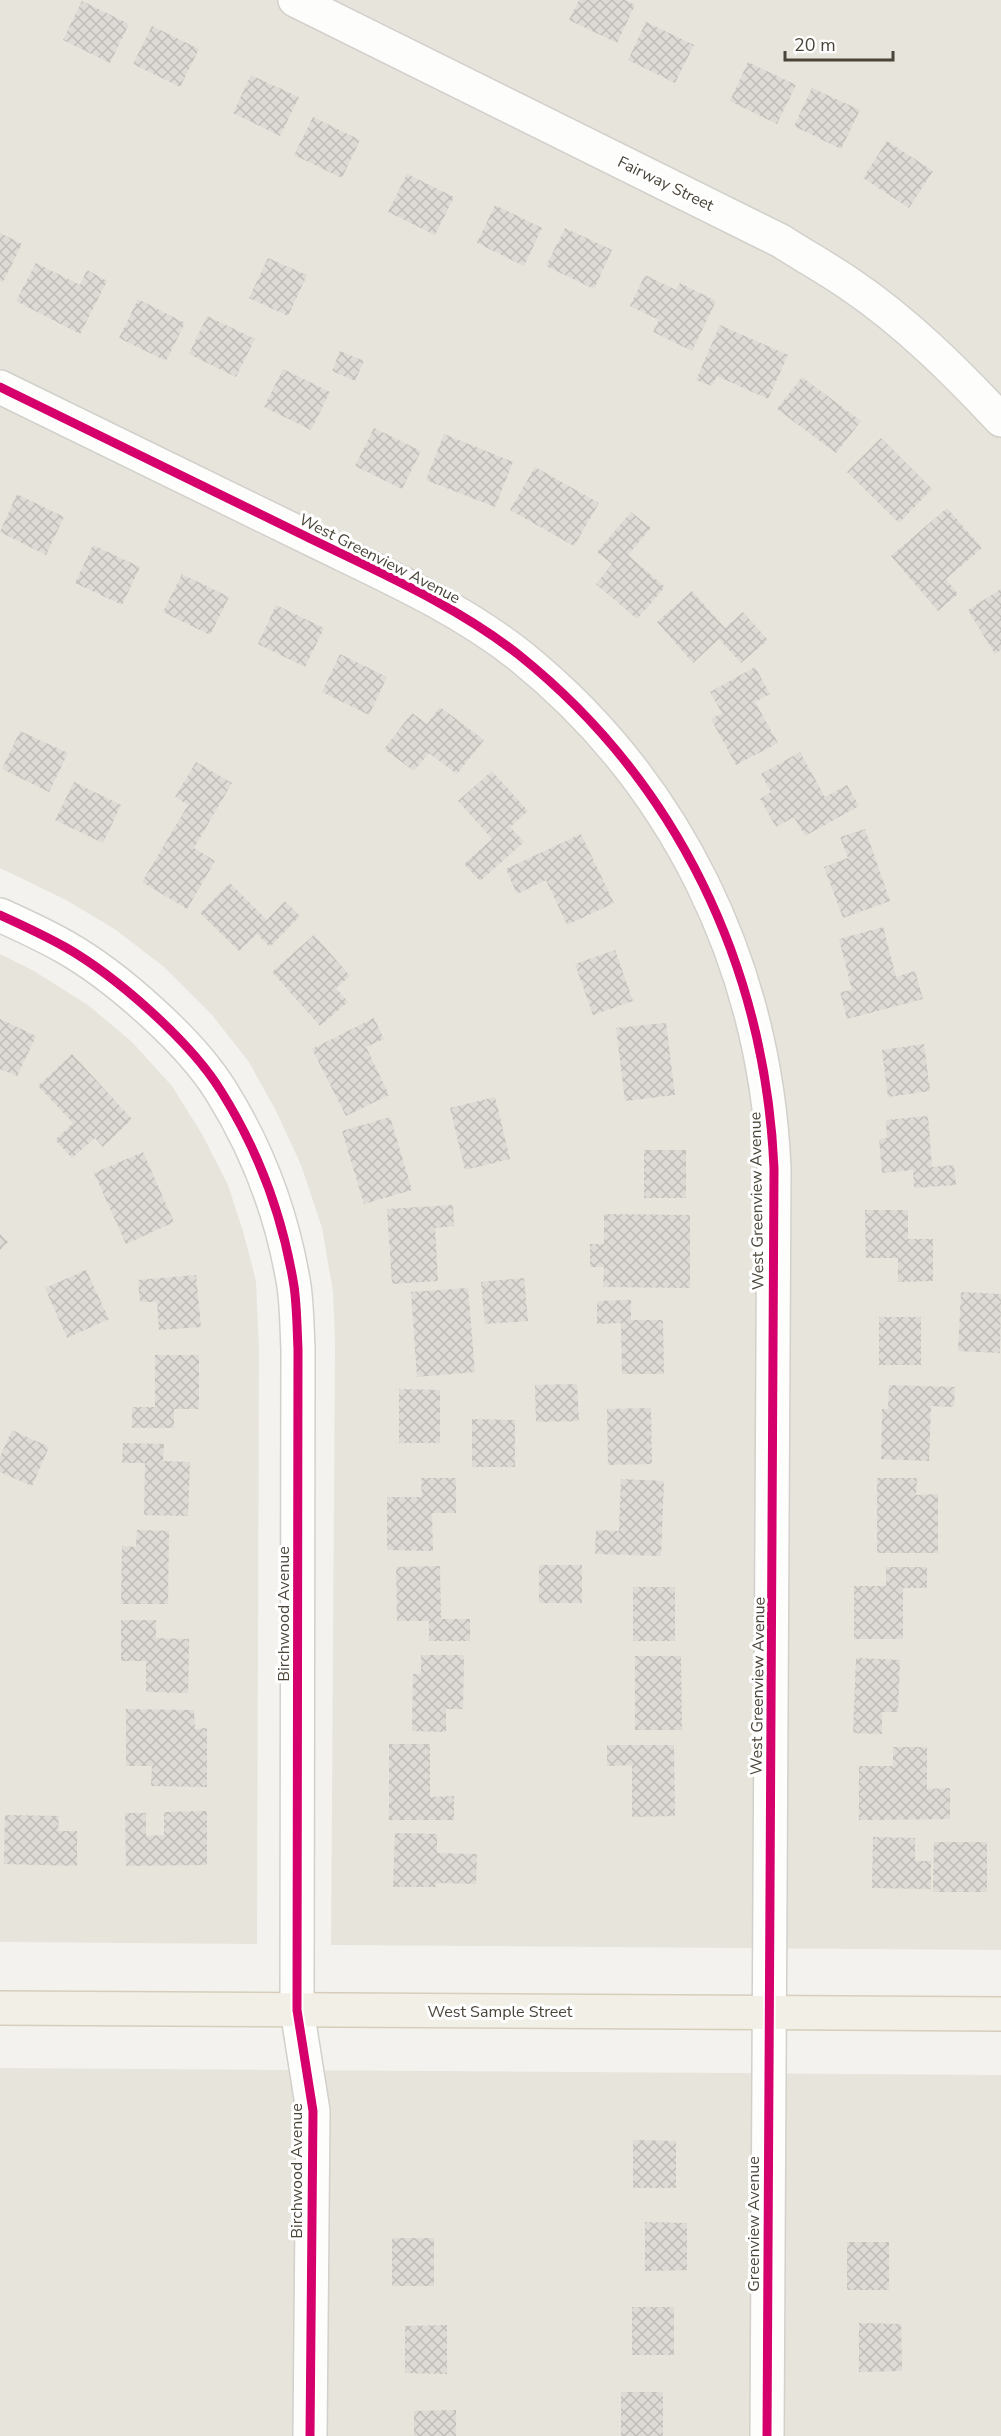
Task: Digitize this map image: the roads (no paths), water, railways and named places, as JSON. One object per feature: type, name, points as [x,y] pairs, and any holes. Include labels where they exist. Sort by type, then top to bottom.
[{"type":"main road","name":"West Sample Street","points":[[0,2008],[1001,2014]]},
{"type":"street","name":"Fairway Street","points":[[295,0],[781,241],[852,285],[905,327],[954,370],[1001,420]]},
{"type":"street","name":"West Greenview Avenue","points":[[0,387],[431,598],[517,654],[566,696],[621,757],[665,818],[703,883],[727,937],[749,1000],[771,1118],[773,1575],[768,2012]]},
{"type":"street","name":"Birchwood Avenue","points":[[0,915],[66,947],[110,977],[154,1014],[220,1090],[267,1182],[284,1240],[294,1287],[298,1349],[297,2010],[313,2111],[310,2436]]},
{"type":"street","name":"Greenview Avenue","points":[[767,2436],[768,2012]]}]
